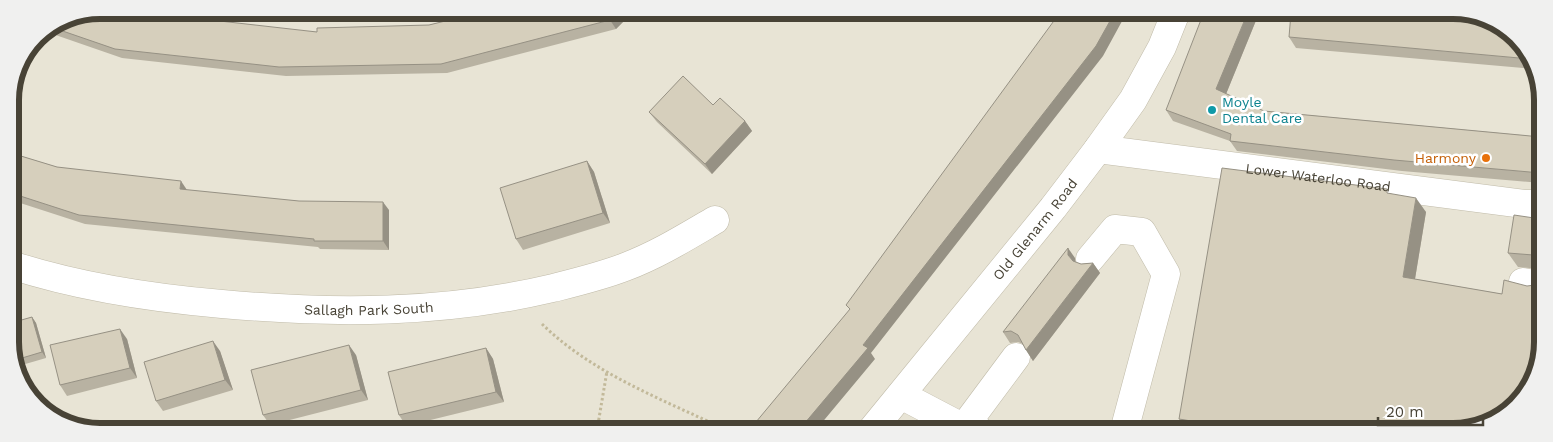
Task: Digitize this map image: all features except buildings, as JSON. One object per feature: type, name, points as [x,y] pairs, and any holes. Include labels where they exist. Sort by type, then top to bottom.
[{"type":"street","name":"Old Glenarm Road","points":[[878,423],[1098,149],[1133,100],[1162,47],[1173,19]]},
{"type":"street","name":"Lower Waterloo Road","points":[[1098,149],[1276,174],[1534,204]]},
{"type":"street","name":"Sallagh Park South","points":[[19,268],[90,285],[184,300],[328,310],[447,307],[516,296],[582,281],[625,267],[673,245],[716,220]]},
{"type":"street","points":[[1090,259],[1115,229],[1142,232],[1166,274],[1126,423]]},
{"type":"street","points":[[973,423],[1016,356]]},
{"type":"street","points":[[901,395],[955,423]]},
{"type":"path","points":[[543,325],[563,343],[607,371],[651,395],[712,423]]},
{"type":"path","points":[[598,423],[607,371]]},
{"type":"shaded area","points":[[100,19],[1464,19],[1489,27],[1507,39],[1521,55],[1533,84],[1534,353],[1527,376],[1472,421],[1459,423],[89,423],[64,415],[46,403],[32,387],[20,358],[19,94],[27,64],[35,50],[46,39],[69,25],[84,20]]},
{"type":"place","name":"Moyle Dental Care","points":[[1212,110]]},
{"type":"place","name":"Harmony","points":[[1486,158]]}]
